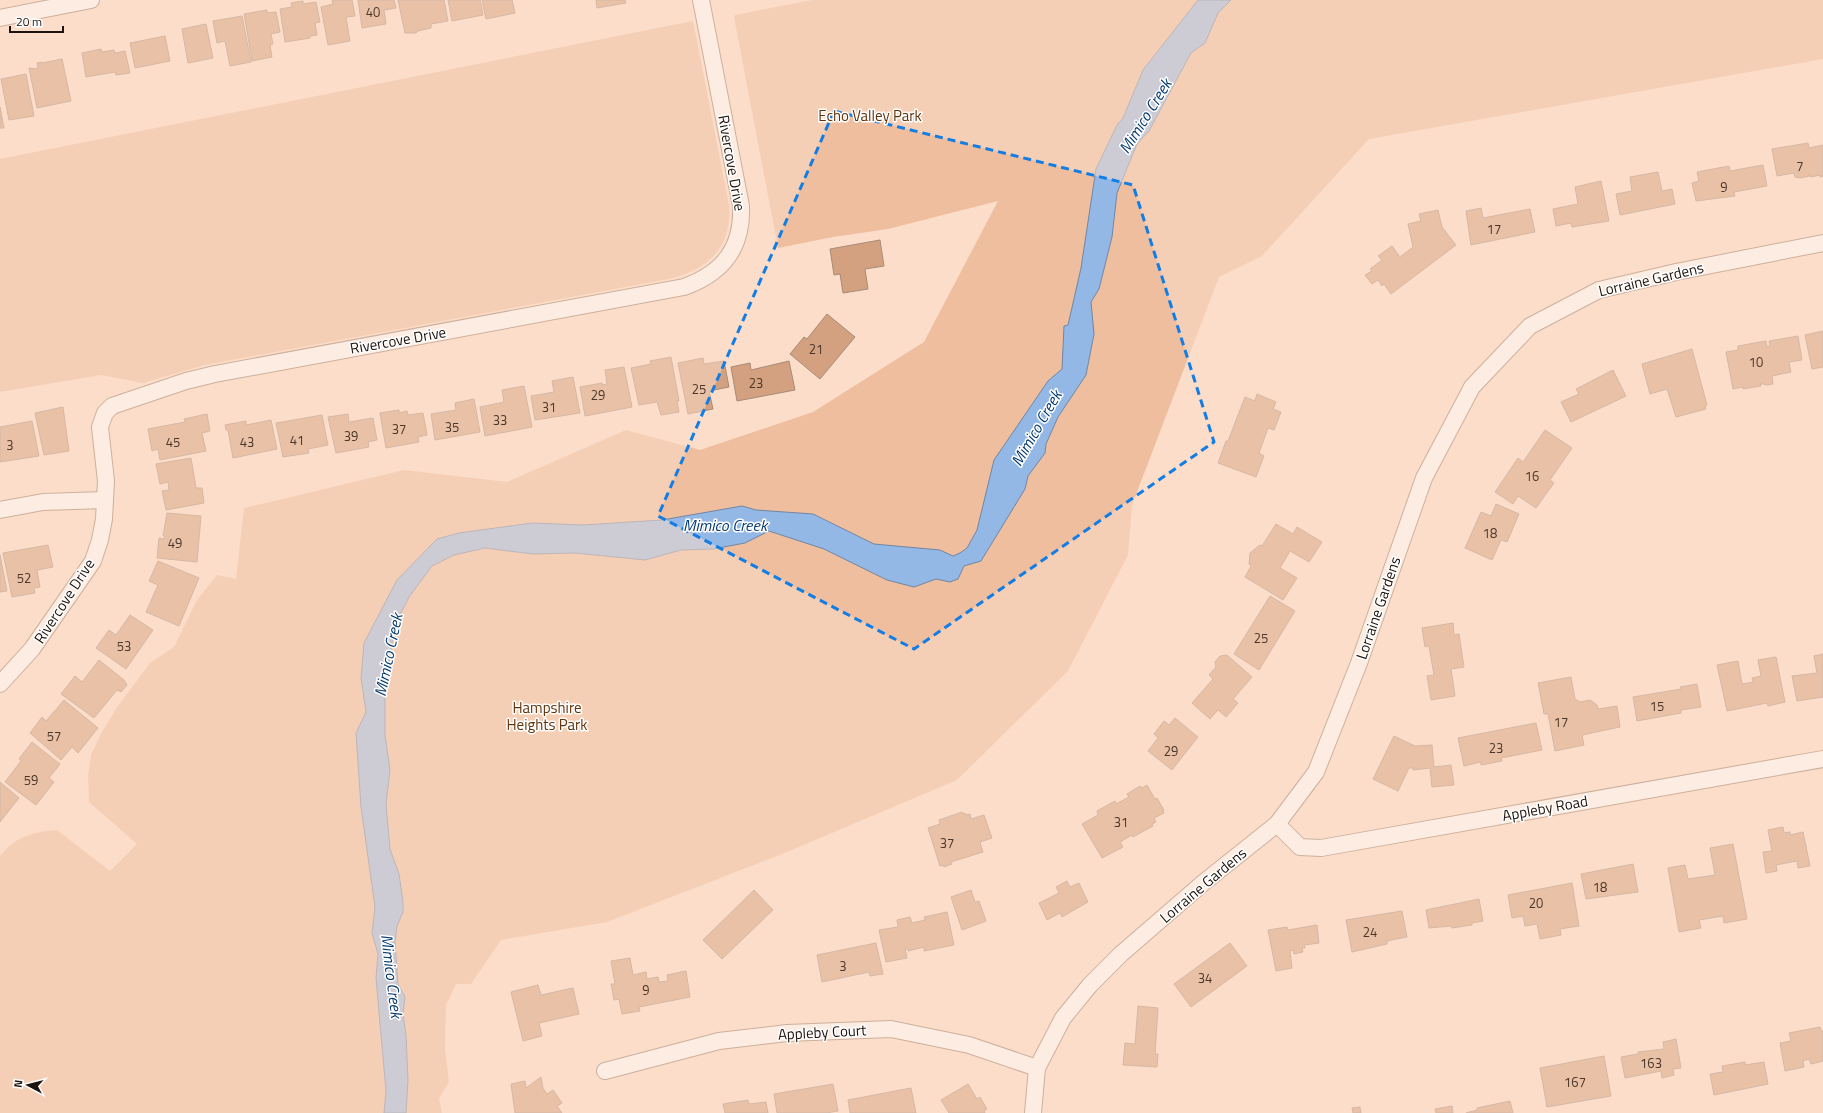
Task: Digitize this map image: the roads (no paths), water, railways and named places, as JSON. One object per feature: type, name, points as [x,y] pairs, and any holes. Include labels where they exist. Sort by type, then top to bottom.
[{"type":"street","points":[[0,18],[91,0]]},
{"type":"street","name":"Rivercove Drive","points":[[0,684],[32,649],[93,561],[100,540],[104,519],[105,465],[100,432],[101,422],[108,408],[130,398],[215,374],[684,287],[703,279],[715,271],[725,261],[739,236],[742,222],[741,206],[701,0]]},
{"type":"street","name":"Lorraine Gardens","points":[[1033,1113],[1037,1068],[1063,1018],[1090,985],[1121,954],[1204,883],[1277,824],[1316,772],[1359,663],[1424,478],[1472,387],[1530,326],[1599,290],[1676,272],[1823,243]]},
{"type":"street","points":[[0,510],[43,502],[105,500]]},
{"type":"street","name":"Appleby Road","points":[[1277,824],[1300,847],[1321,848],[1823,759]]},
{"type":"street","name":"Appleby Court","points":[[605,1071],[719,1042],[787,1033],[890,1029],[969,1045],[1037,1068]]},
{"type":"water","name":"Mimico Creek","points":[[1198,0],[1231,0],[1218,13],[1205,43],[1191,53],[1149,131],[1137,144],[1117,193],[1112,237],[1099,289],[1091,302],[1094,334],[1086,375],[1058,417],[1046,444],[1045,453],[1028,476],[1025,489],[981,561],[964,566],[958,579],[950,582],[936,579],[914,587],[887,580],[824,549],[769,531],[745,543],[713,549],[681,550],[645,560],[575,553],[533,554],[485,548],[454,555],[432,566],[409,597],[394,627],[385,697],[385,735],[390,770],[386,804],[390,849],[399,874],[403,902],[403,912],[397,926],[395,942],[398,984],[405,997],[403,1014],[406,1035],[408,1080],[406,1113],[384,1113],[386,1091],[376,978],[378,954],[372,933],[375,907],[361,807],[356,733],[366,712],[361,678],[364,643],[397,580],[437,539],[459,533],[532,523],[583,525],[662,520],[742,506],[756,510],[813,514],[874,544],[940,550],[953,556],[967,548],[977,530],[994,460],[1048,381],[1062,369],[1064,326],[1068,325],[1081,268],[1096,169],[1117,125],[1123,118],[1143,70]]},
{"type":"park label","name":"Echo Valley Park","points":[[870,115]]},
{"type":"park label","name":"Hampshire Heights Park","points":[[547,716]]}]
